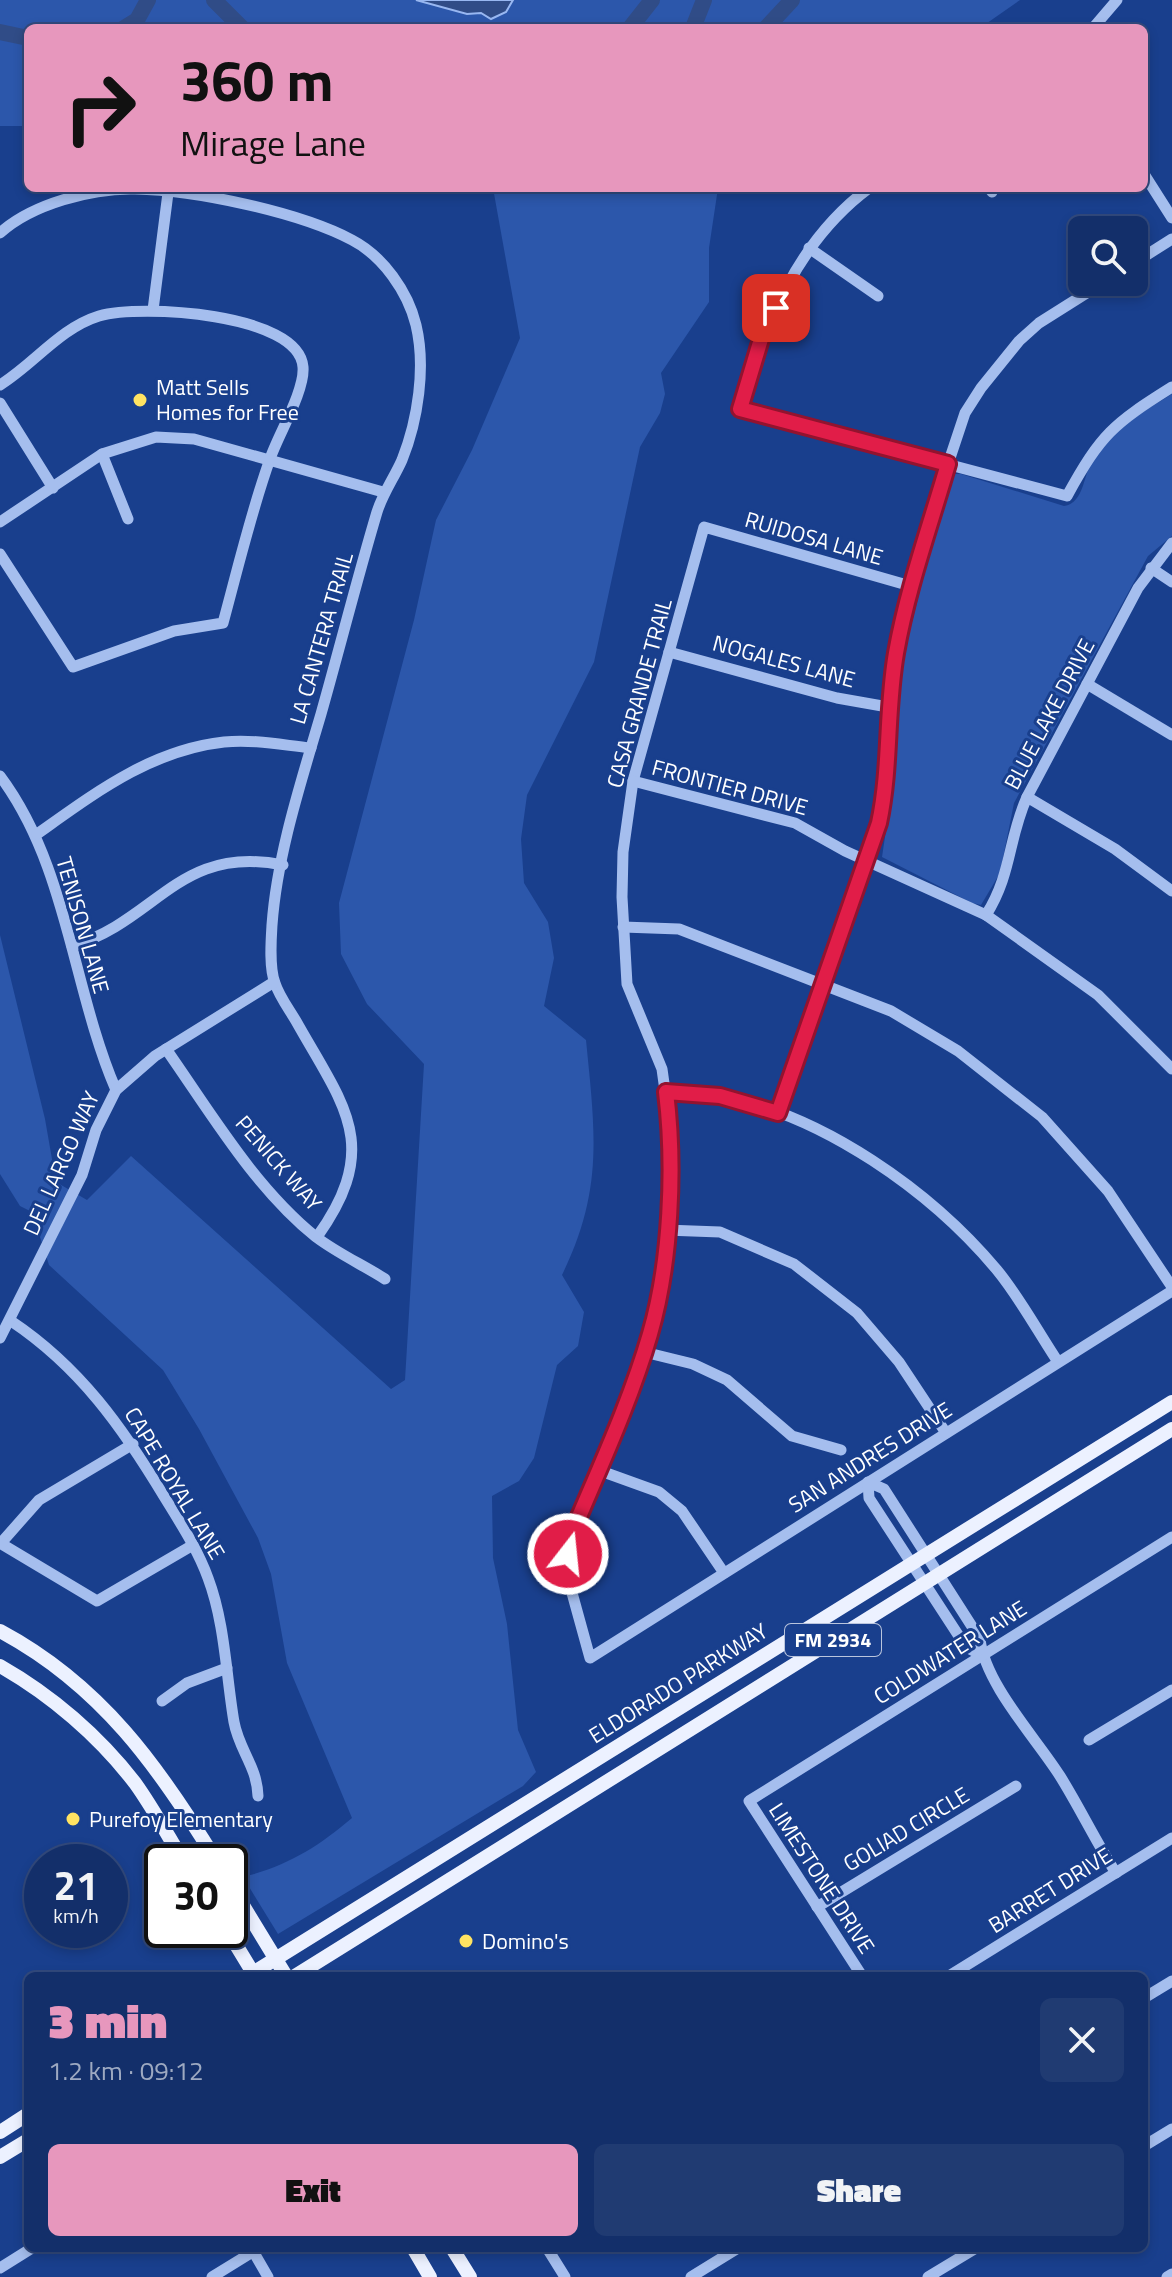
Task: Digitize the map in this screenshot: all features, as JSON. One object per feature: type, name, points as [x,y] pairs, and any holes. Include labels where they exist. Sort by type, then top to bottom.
[{"type":"main road","name":"ELDORADO PARKWAY","points":[[256,1972],[1172,1402]]},
{"type":"main road","name":"ELDORADO PARKWAY","points":[[301,1972],[1172,1429]]},
{"type":"main road","points":[[0,1631],[61,1671],[136,1741],[172,1789],[206,1844]]},
{"type":"main road","points":[[0,1666],[44,1693],[71,1716],[124,1772],[173,1844]]},
{"type":"main road","points":[[44,1693],[61,1671]]},
{"type":"main road","points":[[147,1803],[172,1789]]},
{"type":"main road","points":[[480,1831],[493,1852]]},
{"type":"main road","points":[[248,1914],[283,1972]]},
{"type":"main road","points":[[237,1948],[250,1972]]},
{"type":"main road","points":[[0,2132],[22,2118]]},
{"type":"main road","points":[[0,2157],[24,2143]]},
{"type":"main road","points":[[415,2252],[430,2277]]},
{"type":"main road","points":[[454,2252],[470,2277]]},
{"type":"street","points":[[1096,24],[1117,0]]},
{"type":"street","points":[[1148,180],[1172,218]]},
{"type":"street","name":"LA CANTERA TRAIL","points":[[0,233],[9,225],[52,205],[104,192]]},
{"type":"street","name":"LA CANTERA TRAIL","points":[[160,192],[224,201],[306,221],[342,236],[375,257],[401,287],[416,326],[420,390],[402,460],[383,492],[311,748],[272,926],[274,982],[339,1092],[352,1131],[350,1172],[331,1217],[317,1237]]},
{"type":"street","points":[[865,192],[809,248],[764,329],[740,409],[1067,496],[1093,448],[1109,431],[1172,387]]},
{"type":"street","points":[[153,310],[168,193]]},
{"type":"street","points":[[1148,254],[1172,239]]},
{"type":"street","points":[[809,248],[878,296]]},
{"type":"street","points":[[778,1113],[879,823],[888,783],[888,707],[896,650],[965,413],[999,363],[1039,323],[1082,296]]},
{"type":"street","points":[[0,385],[75,326],[101,315],[153,310],[258,327],[286,339],[301,354],[304,370],[269,461],[223,623],[174,631],[73,667],[0,554]]},
{"type":"street","points":[[0,403],[53,488]]},
{"type":"street","points":[[0,522],[102,454],[156,437],[194,439],[383,492]]},
{"type":"street","points":[[102,454],[128,519]]},
{"type":"street","name":"RUIDOSA LANE","points":[[704,527],[914,587]]},
{"type":"street","name":"CASA GRANDE TRAIL","points":[[590,1658],[566,1571],[570,1538],[644,1352],[663,1275],[671,1134],[662,1069],[627,984],[623,852],[633,781],[704,527]]},
{"type":"street","name":"BLUE LAKE DRIVE","points":[[986,915],[1005,882],[1015,829],[1027,797],[1151,568],[1172,543]]},
{"type":"street","points":[[1151,568],[1172,582]]},
{"type":"street","name":"NOGALES LANE","points":[[669,652],[837,698],[888,707]]},
{"type":"street","points":[[1087,684],[1172,735]]},
{"type":"street","points":[[37,834],[106,786],[159,757],[225,742],[311,748]]},
{"type":"street","name":"TENISON LANE","points":[[0,776],[37,834],[72,946],[88,1016],[116,1090]]},
{"type":"street","name":"FRONTIER DRIVE","points":[[633,781],[795,823],[986,915],[1098,995],[1172,1069]]},
{"type":"street","points":[[1027,797],[1115,849],[1172,891]]},
{"type":"street","points":[[72,946],[105,933],[203,867],[233,860],[283,865]]},
{"type":"street","points":[[623,927],[679,929],[891,1011],[958,1051],[1042,1117],[1108,1191],[1172,1289]]},
{"type":"street","name":"DEL LARGO WAY","points":[[0,1338],[82,1175],[100,1120],[116,1090],[166,1049],[274,982]]},
{"type":"street","name":"PENICK WAY","points":[[166,1049],[242,1157],[317,1237],[385,1279]]},
{"type":"street","points":[[666,1092],[720,1096],[778,1113],[865,1155],[936,1208],[998,1271],[1058,1362]]},
{"type":"street","points":[[665,1230],[720,1232],[794,1264],[857,1313],[899,1362],[946,1433]]},
{"type":"street","name":"SAN ANDRES DRIVE","points":[[590,1658],[1172,1289]]},
{"type":"street","name":"CAPE ROYAL LANE","points":[[11,1321],[35,1337],[88,1386],[133,1444],[193,1545],[216,1606],[235,1726],[257,1774],[258,1796]]},
{"type":"street","points":[[644,1352],[693,1364],[727,1380],[792,1436],[841,1450]]},
{"type":"street","points":[[133,1444],[39,1500],[1,1543],[97,1601],[193,1545]]},
{"type":"street","points":[[598,1470],[659,1492],[682,1511],[724,1573]]},
{"type":"street","points":[[982,1655],[966,1647],[911,1564],[869,1498],[868,1482],[884,1489],[939,1574],[980,1639],[982,1655],[1023,1725],[1061,1777],[1116,1873]]},
{"type":"street","name":"COLDWATER LANE","points":[[749,1801],[1172,1537]]},
{"type":"street","points":[[162,1701],[187,1683],[227,1668]]},
{"type":"street","points":[[1089,1740],[1172,1690]]},
{"type":"street","name":"GOLIAD CIRCLE","points":[[817,1907],[1016,1786]]},
{"type":"street","name":"LIMESTONE DRIVE","points":[[749,1801],[859,1972]]},
{"type":"street","name":"BARRET DRIVE","points":[[955,1972],[1172,1838]]},
{"type":"street","points":[[1148,1996],[1172,1981]]},
{"type":"street","points":[[1148,2144],[1172,2129]]},
{"type":"street","points":[[0,2268],[26,2252]]},
{"type":"street","points":[[212,2277],[253,2252]]},
{"type":"street","points":[[257,2252],[268,2277]]},
{"type":"street","points":[[549,2252],[565,2277]]},
{"type":"street","points":[[691,2277],[732,2252]]},
{"type":"street","points":[[928,2277],[969,2252]]},
{"type":"shaded area","points":[[0,0],[1020,0],[986,24],[24,24],[24,126],[0,126]]},
{"type":"shaded area","points":[[416,0],[513,0],[506,12],[491,19],[481,13],[467,14]]},
{"type":"shaded area","points":[[494,192],[717,192],[709,248],[709,302],[661,373],[665,394],[660,413],[640,447],[594,662],[527,795],[521,839],[524,883],[548,922],[554,958],[544,1006],[586,1040],[593,1132],[593,1160],[585,1215],[562,1275],[584,1312],[578,1346],[557,1365],[534,1458],[519,1481],[492,1496],[493,1558],[507,1624],[518,1730],[536,1772],[523,1786],[278,1934],[248,1885],[248,1875],[301,1854],[352,1818],[287,1663],[271,1574],[258,1538],[199,1429],[163,1370],[49,1265],[32,1212],[20,1206],[0,1174],[0,935],[45,1119],[56,1182],[87,1200],[131,1156],[391,1389],[405,1380],[424,1064],[367,1004],[341,954],[339,903],[414,620],[436,520],[472,450],[520,338]]},
{"type":"shaded area","points":[[1172,394],[1172,536],[1148,556],[1014,803],[1000,873],[981,905],[972,903],[882,857],[893,783],[898,694],[909,634],[948,480],[953,474],[961,474],[1064,506],[1071,504],[1080,493],[1094,457],[1110,438]]},
{"type":"waterway","points":[[130,24],[137,20],[148,0]]},
{"type":"waterway","points":[[214,0],[238,24]]},
{"type":"waterway","points":[[633,24],[652,0]]},
{"type":"waterway","points":[[695,24],[704,0]]},
{"type":"waterway","points":[[770,24],[792,0]]},
{"type":"waterway","points":[[0,32],[24,37]]},
{"type":"place","name":"Matt Sells Homes for Free","points":[[140,400]]},
{"type":"place","name":"Purefoy Elementary","points":[[73,1819]]},
{"type":"place","name":"Domino's","points":[[466,1941]]},
{"type":"route","points":[[568,1554],[570,1538],[629,1394],[650,1333],[663,1275],[671,1134],[666,1092],[720,1096],[778,1113],[879,823],[888,783],[888,707],[896,650],[948,464],[740,409],[764,329],[776,308]]}]
